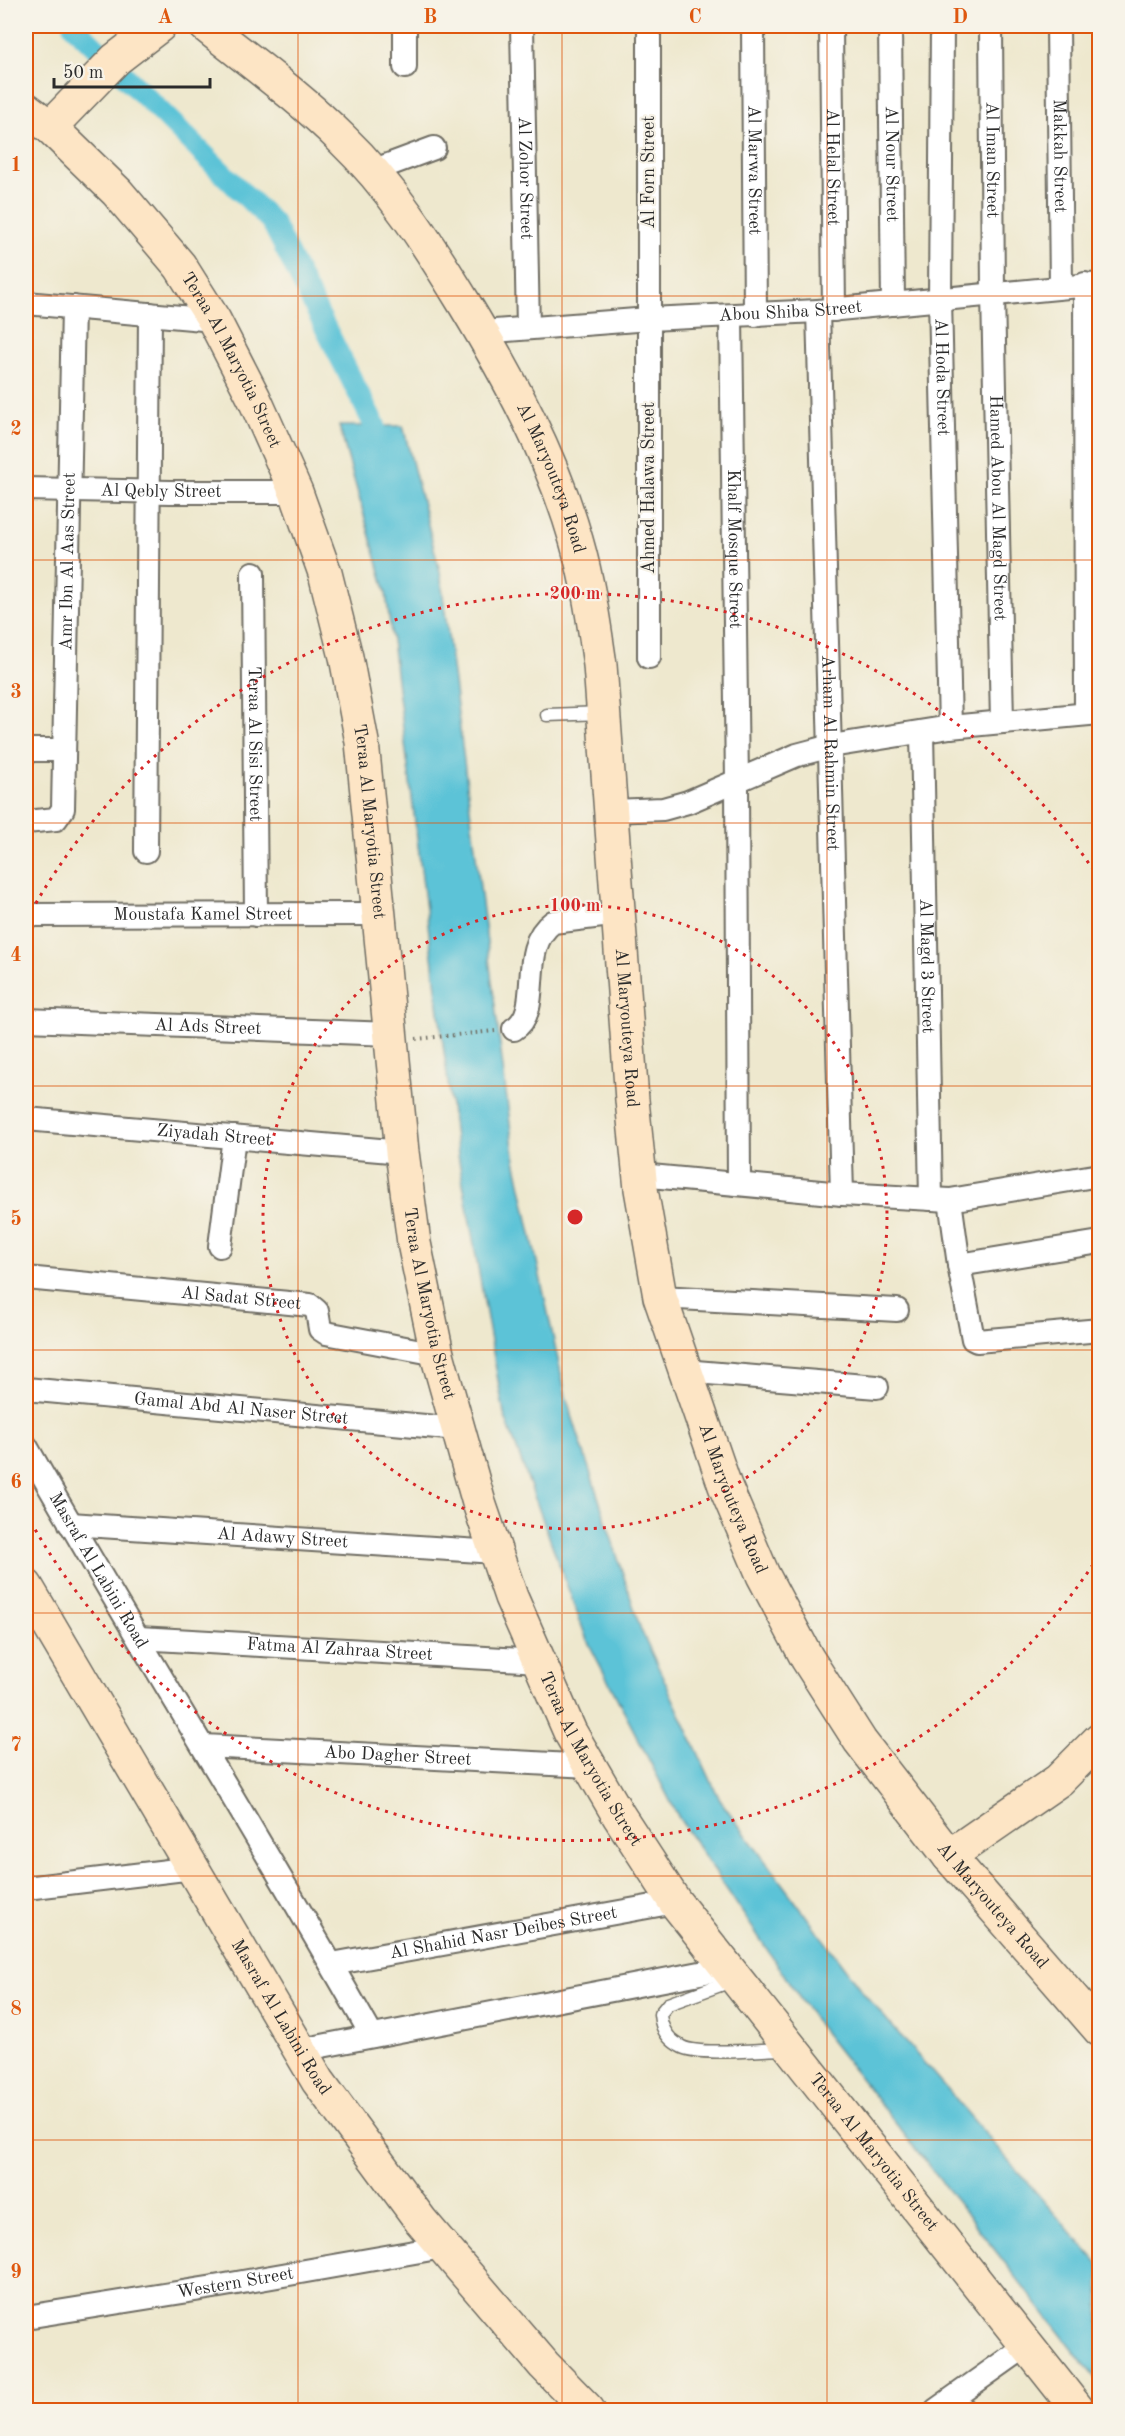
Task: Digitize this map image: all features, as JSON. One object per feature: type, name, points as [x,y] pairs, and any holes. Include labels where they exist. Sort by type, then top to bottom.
[{"type":"street","points":[[47,116],[159,26]]},
{"type":"street","name":"Al Maryouteya Road","points":[[206,26],[342,138],[390,191],[435,254],[482,332],[515,390],[550,468],[576,539],[591,606],[600,665],[632,1100],[640,1175],[660,1297],[684,1371],[733,1506],[763,1575],[807,1658],[860,1741],[949,1856],[1100,2030]]},
{"type":"street","points":[[405,26],[405,67]]},
{"type":"street","name":"Al Zohor Street","points":[[522,26],[528,328]]},
{"type":"street","name":"Al Forn Street","points":[[649,26],[649,319]]},
{"type":"street","name":"Al Marwa Street","points":[[753,26],[755,315]]},
{"type":"street","name":"Al Helal Street","points":[[826,310],[831,26]]},
{"type":"street","name":"Al Nour Street","points":[[890,26],[892,304]]},
{"type":"street","name":"Al Hoda Street","points":[[942,26],[940,299],[950,727]]},
{"type":"street","name":"Al Iman Street","points":[[991,26],[993,294]]},
{"type":"street","name":"Makkah Street","points":[[1058,26],[1061,287]]},
{"type":"street","name":"Teraa Al Maryotia Street","points":[[47,116],[173,257],[214,320],[254,398],[296,492],[325,573],[346,657],[362,742],[402,1152],[414,1243],[437,1354],[495,1552],[511,1598],[570,1732],[619,1816],[675,1902],[1078,2410]]},
{"type":"street","points":[[372,171],[434,147]]},
{"type":"street","points":[[612,811],[663,809],[688,802],[797,755],[831,746],[950,727],[1093,713],[1092,284]]},
{"type":"street","name":"Abou Shiba Street","points":[[482,332],[649,319],[731,317],[826,310],[1092,284]]},
{"type":"street","name":"Hamed Abou Al Magd Street","points":[[993,294],[1002,722]]},
{"type":"street","points":[[26,303],[214,320]]},
{"type":"street","name":"Amr Ibn Al Aas Street","points":[[26,822],[52,821],[59,817],[63,809],[73,307]]},
{"type":"street","name":"Arham Al Rahmin Street","points":[[826,310],[831,746],[842,1194]]},
{"type":"street","points":[[146,851],[150,314]]},
{"type":"street","name":"Khalf Mosque Street","points":[[731,317],[739,1183]]},
{"type":"street","name":"Ahmed Halawa Street","points":[[649,319],[649,657]]},
{"type":"street","name":"Al Qebly Street","points":[[26,489],[296,492]]},
{"type":"street","name":"Teraa Al Sisi Street","points":[[253,573],[256,915]]},
{"type":"street","name":"Al Magd 3 Street","points":[[922,732],[941,1199],[959,1265],[973,1339],[977,1341],[1100,1330]]},
{"type":"street","points":[[26,750],[64,750]]},
{"type":"street","name":"Moustafa Kamel Street","points":[[26,915],[379,914]]},
{"type":"street","points":[[514,1029],[526,1016],[534,946],[545,927],[553,922],[618,914]]},
{"type":"street","name":"Al Ads Street","points":[[26,1020],[390,1034]]},
{"type":"street","name":"Ziyadah Street","points":[[26,1119],[402,1152]]},
{"type":"street","points":[[220,1246],[234,1137]]},
{"type":"street","points":[[640,1175],[842,1194],[941,1199],[1100,1175]]},
{"type":"street","points":[[959,1265],[1100,1242]]},
{"type":"street","name":"Al Sadat Street","points":[[26,1278],[310,1305],[317,1311],[320,1329],[326,1333],[437,1354]]},
{"type":"street","points":[[660,1297],[897,1310]]},
{"type":"street","points":[[684,1371],[877,1387]]},
{"type":"street","name":"Gamal Abd Al Naser Street","points":[[26,1389],[458,1429]]},
{"type":"street","name":"Masraf Al Labini Road","points":[[26,1446],[332,1964],[372,2036]]},
{"type":"street","name":"Al Adawy Street","points":[[70,1524],[495,1552]]},
{"type":"street","name":"Masraf Al Labini Road","points":[[26,1586],[318,2081],[421,2221],[544,2365],[588,2410]]},
{"type":"street","name":"Fatma Al Zahraa Street","points":[[139,1638],[539,1661]]},
{"type":"street","points":[[949,1856],[1059,1780],[1100,1738]]},
{"type":"street","name":"Abo Dagher Street","points":[[204,1746],[590,1766]]},
{"type":"street","points":[[26,1888],[193,1868]]},
{"type":"street","name":"Al Shahid Nasr Deibes Street","points":[[332,1964],[675,1902]]},
{"type":"street","points":[[301,2050],[731,1974]]},
{"type":"street","name":"Western Street","points":[[26,2317],[443,2247]]},
{"type":"street","points":[[936,2410],[1026,2346]]},
{"type":"lane","points":[[547,715],[604,713]]},
{"type":"lane","points":[[731,1974],[668,2004],[660,2014],[661,2026],[668,2037],[683,2048],[701,2051],[791,2049]]},
{"type":"path","points":[[437,1036],[514,1029]]},
{"type":"water","points":[[339,426],[403,426],[440,572],[514,1155],[566,1397],[641,1630],[720,1800],[861,1990],[1099,2265],[1099,2383],[813,2018],[679,1818],[587,1640],[504,1414],[455,1138],[386,593]]},
{"type":"waterway","points":[[74,26],[272,222],[375,426]]}]
